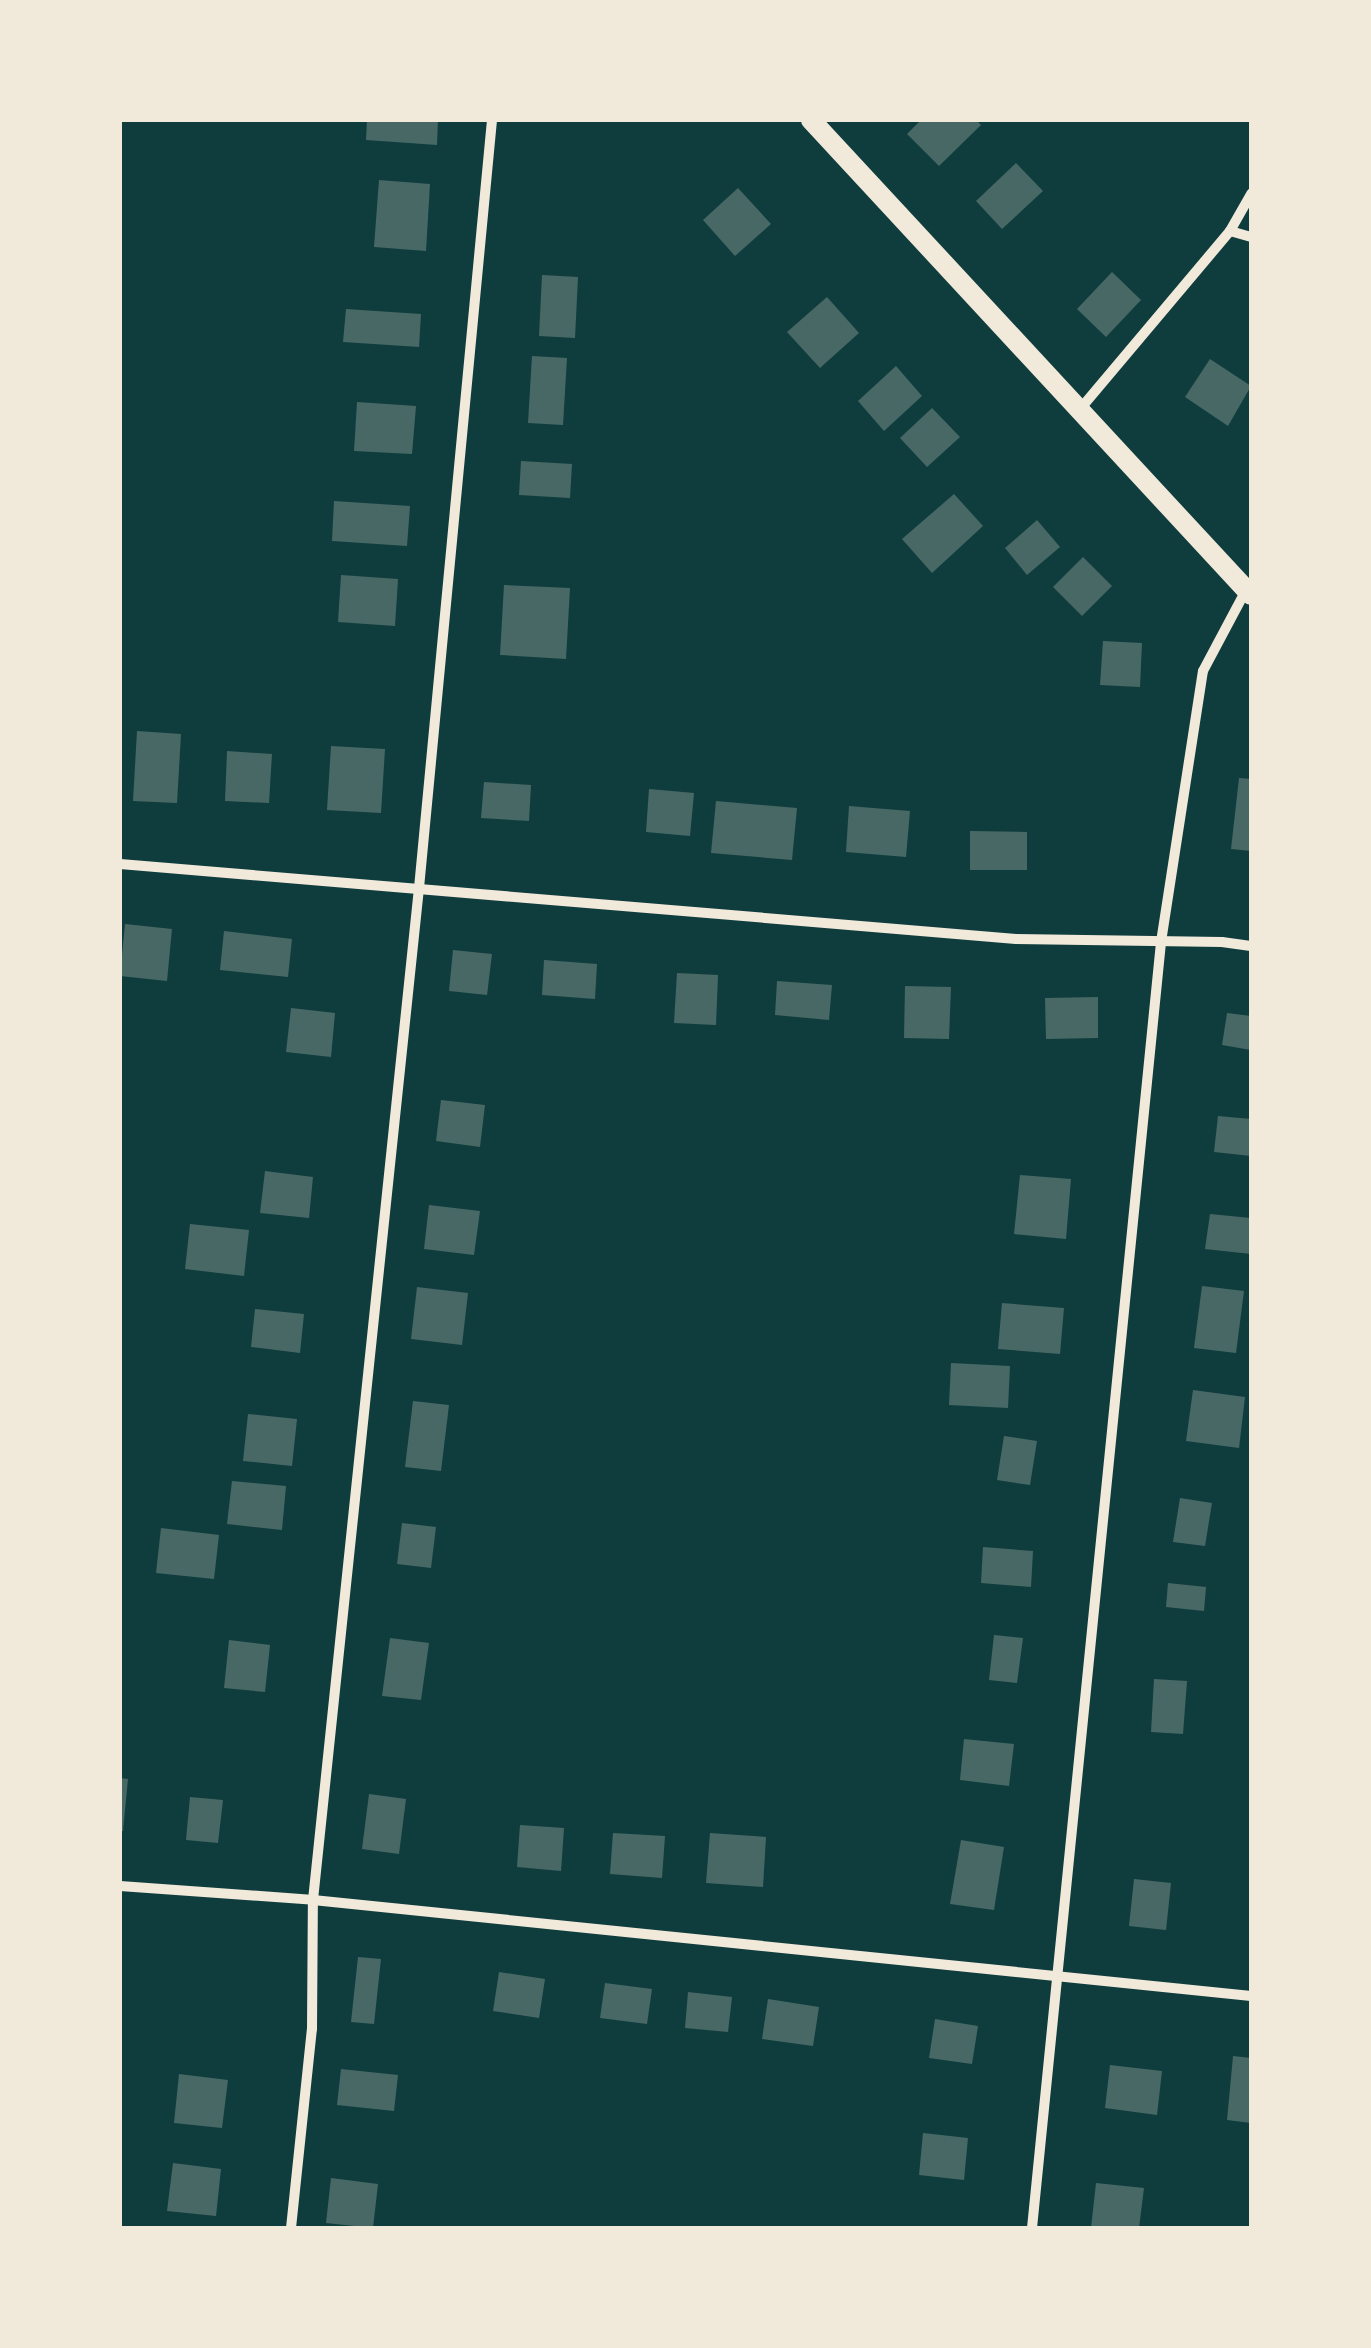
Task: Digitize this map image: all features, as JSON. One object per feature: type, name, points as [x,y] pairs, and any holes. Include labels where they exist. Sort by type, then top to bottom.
[{"type":"main road","points":[[811,120],[1082,408],[1248,592]]},
{"type":"street","points":[[291,2228],[312,2029],[312,1900],[419,888],[492,120]]},
{"type":"street","points":[[1082,408],[1230,232],[1251,194]]},
{"type":"street","points":[[1230,232],[1251,238]]},
{"type":"street","points":[[1032,2228],[1161,942],[1203,671],[1248,592]]},
{"type":"street","points":[[120,864],[1016,938],[1251,946]]},
{"type":"street","points":[[120,1886],[312,1900],[1251,1996]]},
{"type":"building","points":[[367,120],[438,120],[437,145],[366,140]]},
{"type":"building","points":[[921,120],[976,120],[981,125],[939,166],[907,134]]},
{"type":"building","points":[[1016,163],[1043,191],[1002,229],[976,201]]},
{"type":"building","points":[[379,180],[430,184],[426,251],[374,247]]},
{"type":"building","points":[[738,188],[771,224],[735,256],[703,220]]},
{"type":"building","points":[[1112,272],[1141,300],[1106,337],[1077,309]]},
{"type":"building","points":[[542,275],[578,277],[575,338],[539,336]]},
{"type":"building","points":[[827,297],[859,333],[820,368],[787,332]]},
{"type":"building","points":[[346,309],[421,314],[419,347],[343,342]]},
{"type":"building","points":[[532,356],[567,358],[563,425],[528,423]]},
{"type":"building","points":[[1210,359],[1251,386],[1228,426],[1185,397]]},
{"type":"building","points":[[896,366],[922,396],[884,431],[858,401]]},
{"type":"building","points":[[357,402],[416,406],[412,454],[354,451]]},
{"type":"building","points":[[932,408],[960,437],[927,467],[900,438]]},
{"type":"building","points":[[521,461],[572,464],[570,498],[519,495]]},
{"type":"building","points":[[954,494],[983,526],[932,573],[902,539]]},
{"type":"building","points":[[334,501],[410,506],[407,546],[332,541]]},
{"type":"building","points":[[1037,520],[1060,547],[1027,575],[1005,548]]},
{"type":"building","points":[[1083,557],[1112,586],[1082,616],[1053,587]]},
{"type":"building","points":[[341,575],[398,579],[395,626],[338,622]]},
{"type":"building","points":[[504,585],[570,588],[566,659],[500,655]]},
{"type":"building","points":[[1103,641],[1142,643],[1140,687],[1100,685]]},
{"type":"building","points":[[137,731],[181,734],[177,803],[133,801]]},
{"type":"building","points":[[331,746],[385,749],[381,813],[327,810]]},
{"type":"building","points":[[227,751],[272,754],[269,803],[225,801]]},
{"type":"building","points":[[1239,778],[1251,779],[1251,851],[1231,849]]},
{"type":"building","points":[[484,782],[531,785],[529,821],[481,818]]},
{"type":"building","points":[[649,789],[694,793],[690,836],[646,832]]},
{"type":"building","points":[[716,801],[797,808],[792,860],[711,853]]},
{"type":"building","points":[[849,806],[910,811],[906,857],[846,852]]},
{"type":"building","points":[[970,831],[1027,832],[1027,870],[970,870]]},
{"type":"building","points":[[125,924],[172,929],[167,981],[120,976]]},
{"type":"building","points":[[224,931],[292,939],[288,977],[220,970]]},
{"type":"building","points":[[453,950],[492,954],[487,995],[449,991]]},
{"type":"building","points":[[544,960],[597,964],[595,999],[542,995]]},
{"type":"building","points":[[677,973],[718,975],[716,1025],[674,1023]]},
{"type":"building","points":[[777,981],[832,985],[829,1020],[775,1015]]},
{"type":"building","points":[[905,986],[951,987],[949,1039],[904,1038]]},
{"type":"building","points":[[1098,997],[1098,1038],[1046,1039],[1045,998]]},
{"type":"building","points":[[291,1008],[335,1013],[331,1057],[286,1052]]},
{"type":"building","points":[[1227,1013],[1251,1016],[1251,1050],[1222,1045]]},
{"type":"building","points":[[441,1100],[485,1105],[480,1147],[436,1141]]},
{"type":"building","points":[[1218,1116],[1251,1119],[1251,1156],[1214,1152]]},
{"type":"building","points":[[265,1171],[313,1177],[309,1218],[260,1213]]},
{"type":"building","points":[[1020,1175],[1071,1179],[1066,1239],[1014,1234]]},
{"type":"building","points":[[429,1205],[480,1211],[474,1255],[424,1249]]},
{"type":"building","points":[[1210,1214],[1251,1218],[1251,1254],[1205,1249]]},
{"type":"building","points":[[190,1224],[249,1230],[244,1276],[185,1269]]},
{"type":"building","points":[[1202,1286],[1244,1291],[1236,1353],[1194,1348]]},
{"type":"building","points":[[417,1287],[468,1293],[462,1345],[411,1339]]},
{"type":"building","points":[[1002,1303],[1064,1308],[1060,1354],[998,1349]]},
{"type":"building","points":[[255,1309],[304,1314],[300,1353],[251,1347]]},
{"type":"building","points":[[951,1363],[1010,1366],[1008,1408],[949,1405]]},
{"type":"building","points":[[1193,1390],[1245,1397],[1239,1448],[1186,1441]]},
{"type":"building","points":[[413,1401],[449,1405],[441,1471],[405,1467]]},
{"type":"building","points":[[248,1414],[297,1419],[292,1466],[243,1461]]},
{"type":"building","points":[[1004,1436],[1037,1441],[1030,1485],[997,1480]]},
{"type":"building","points":[[232,1481],[286,1486],[282,1530],[227,1524]]},
{"type":"building","points":[[1180,1498],[1212,1503],[1205,1546],[1173,1542]]},
{"type":"building","points":[[402,1523],[436,1527],[431,1568],[397,1564]]},
{"type":"building","points":[[161,1528],[219,1535],[214,1579],[156,1573]]},
{"type":"building","points":[[983,1547],[1033,1551],[1031,1587],[981,1583]]},
{"type":"building","points":[[1168,1583],[1206,1587],[1204,1611],[1166,1607]]},
{"type":"building","points":[[994,1635],[1023,1638],[1017,1683],[989,1680]]},
{"type":"building","points":[[390,1638],[429,1643],[421,1700],[382,1696]]},
{"type":"building","points":[[229,1640],[270,1645],[265,1692],[224,1688]]},
{"type":"building","points":[[1154,1679],[1187,1681],[1183,1734],[1151,1732]]},
{"type":"building","points":[[964,1739],[1014,1744],[1009,1786],[960,1780]]},
{"type":"building","points":[[120,1778],[128,1779],[123,1831],[120,1831]]},
{"type":"building","points":[[369,1794],[406,1799],[399,1854],[362,1849]]},
{"type":"building","points":[[190,1797],[223,1800],[218,1843],[186,1840]]},
{"type":"building","points":[[520,1825],[564,1828],[561,1871],[517,1867]]},
{"type":"building","points":[[613,1833],[665,1836],[662,1878],[610,1874]]},
{"type":"building","points":[[710,1833],[766,1837],[763,1887],[706,1883]]},
{"type":"building","points":[[961,1840],[1004,1847],[994,1910],[950,1904]]},
{"type":"building","points":[[1134,1879],[1171,1883],[1166,1930],[1129,1926]]},
{"type":"building","points":[[358,1957],[381,1959],[374,2024],[351,2022]]},
{"type":"building","points":[[499,1972],[545,1979],[539,2018],[493,2011]]},
{"type":"building","points":[[605,1983],[652,1989],[647,2024],[600,2018]]},
{"type":"building","points":[[688,1992],[732,1997],[728,2032],[685,2028]]},
{"type":"building","points":[[768,1999],[819,2007],[813,2046],[762,2039]]},
{"type":"building","points":[[935,2019],[978,2026],[972,2064],[929,2058]]},
{"type":"building","points":[[1233,2056],[1251,2058],[1251,2123],[1227,2120]]},
{"type":"building","points":[[1110,2065],[1162,2071],[1157,2115],[1105,2108]]},
{"type":"building","points":[[341,2069],[398,2075],[394,2111],[337,2105]]},
{"type":"building","points":[[179,2074],[228,2080],[222,2128],[174,2123]]},
{"type":"building","points":[[923,2133],[968,2138],[964,2180],[919,2175]]},
{"type":"building","points":[[173,2163],[221,2169],[216,2216],[167,2211]]},
{"type":"building","points":[[331,2178],[378,2184],[373,2228],[326,2223]]},
{"type":"building","points":[[1096,2183],[1144,2188],[1139,2228],[1091,2228]]}]
